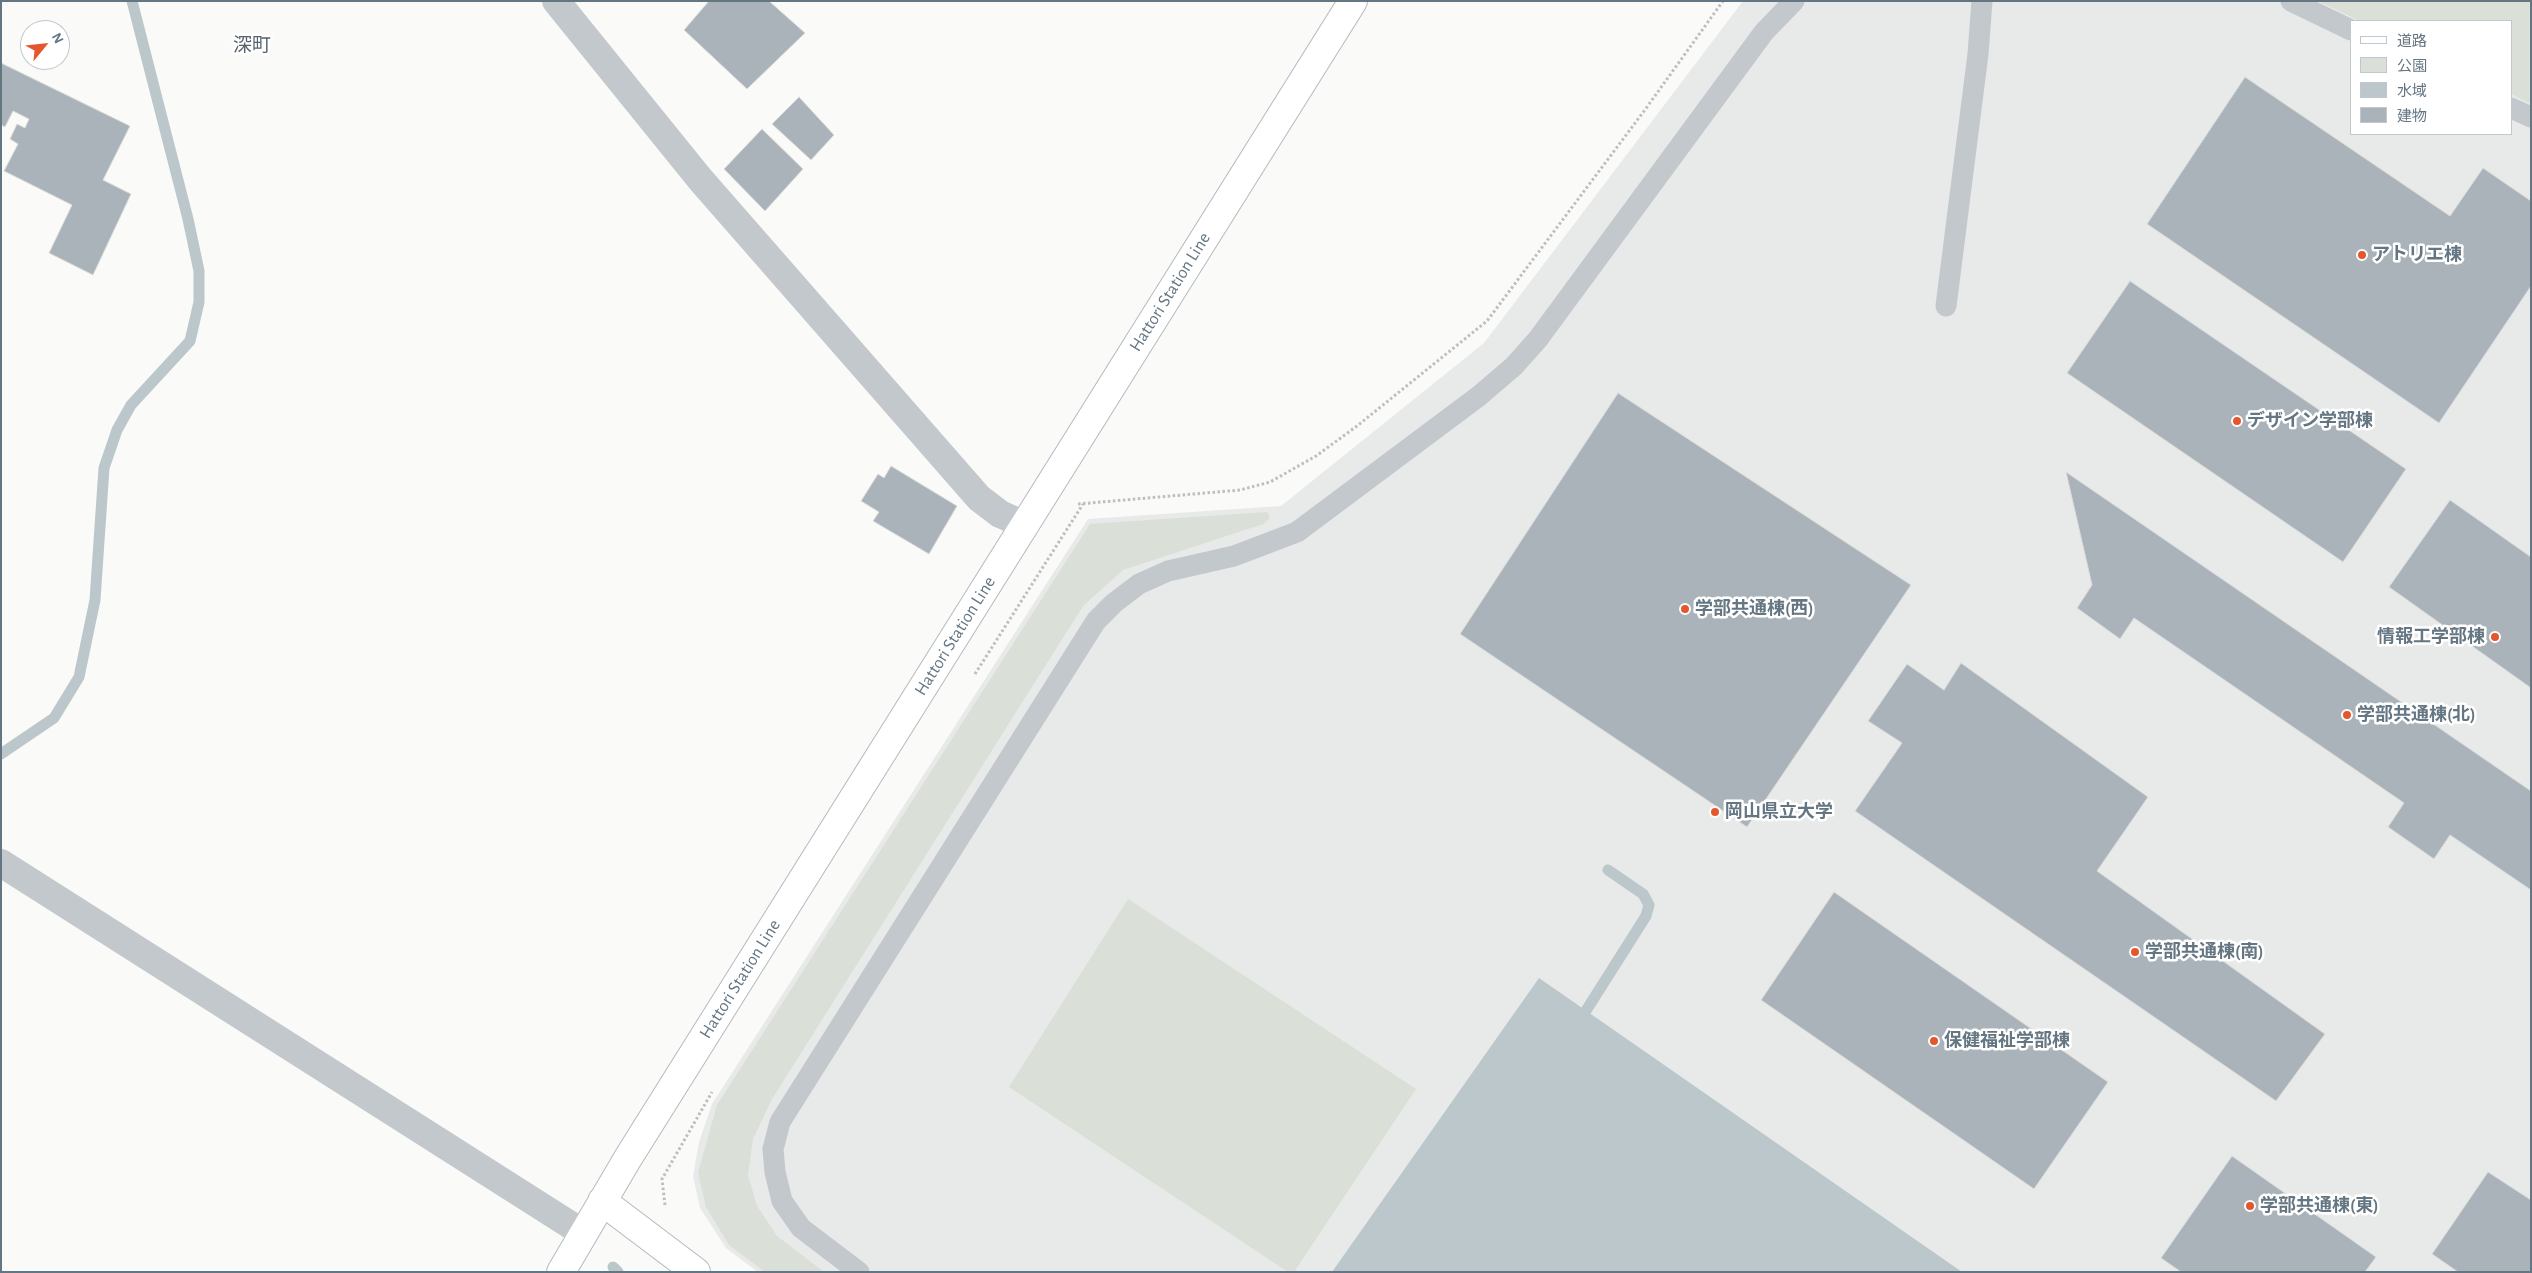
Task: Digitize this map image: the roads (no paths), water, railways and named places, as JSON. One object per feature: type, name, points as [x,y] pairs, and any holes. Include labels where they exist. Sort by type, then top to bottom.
[{"type":"main road","name":"Hattori Station Line","points":[[561,1272],[602,1201],[1353,1]]},
{"type":"main road","points":[[602,1201],[696,1272]]},
{"type":"street","points":[[556,1],[700,179],[979,498],[1000,514],[1024,525]]},
{"type":"street","points":[[1,864],[583,1233]]},
{"type":"lane","points":[[859,1272],[801,1228],[782,1201],[775,1172],[774,1149],[780,1122],[1096,622],[1114,603],[1139,584],[1168,571],[1234,556],[1297,532],[1479,396],[1514,366],[1538,339],[1764,32],[1794,1]]},
{"type":"lane","points":[[1946,306],[1978,54],[1982,1]]},
{"type":"lane","points":[[2291,1],[2350,30]]},
{"type":"lane","points":[[2512,108],[2531,117]]},
{"type":"water","points":[[1539,978],[1962,1272],[1332,1272]]},
{"type":"waterway","points":[[1,754],[54,718],[79,677],[95,600],[104,468],[117,430],[131,405],[190,341],[199,302],[199,271],[188,219],[132,1]]},
{"type":"waterway","points":[[1582,1017],[1646,916],[1649,905],[1643,894],[1608,870]]},
{"type":"waterway","points":[[613,1267],[618,1272]]},
{"type":"place","name":"アトリエ棟","points":[[2362,255]]},
{"type":"place","name":"デザイン学部棟","points":[[2237,421]]},
{"type":"place","name":"学部共通棟(西)","points":[[1685,609]]},
{"type":"place","name":"情報工学部棟","points":[[2495,637]]},
{"type":"place","name":"学部共通棟(北)","points":[[2347,715]]},
{"type":"place","name":"岡山県立大学","points":[[1715,812]]},
{"type":"place","name":"学部共通棟(南)","points":[[2135,952]]},
{"type":"place","name":"保健福祉学部棟","points":[[1934,1041]]},
{"type":"place","name":"学部共通棟(東)","points":[[2250,1206]]},
{"type":"district","name":"深町","points":[[252,45]]}]
